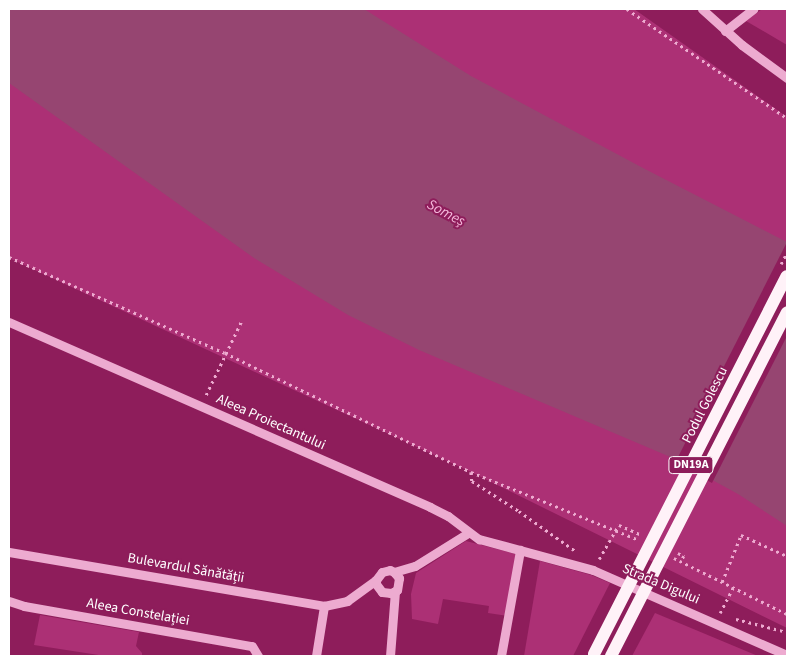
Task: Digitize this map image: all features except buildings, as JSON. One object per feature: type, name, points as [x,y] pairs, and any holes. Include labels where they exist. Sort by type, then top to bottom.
[{"type":"main road","name":"Podul Golescu","points":[[594,654],[787,276]]},
{"type":"main road","name":"DN19A","points":[[611,656],[787,312]]},
{"type":"street","points":[[702,9],[725,31],[787,78]]},
{"type":"street","points":[[725,31],[753,9]]},
{"type":"street","name":"Aleea Proiectantului","points":[[9,322],[430,506],[448,516],[468,533],[494,544],[520,550]]},
{"type":"street","points":[[390,656],[395,591],[400,582],[415,566],[468,533]]},
{"type":"street","points":[[501,656],[520,550]]},
{"type":"street","name":"Strada Digului","points":[[520,550],[593,570],[787,655]]},
{"type":"street","name":"Bulevardul Sănătății","points":[[9,552],[324,606],[347,601],[357,596],[376,580]]},
{"type":"street","points":[[394,610],[380,591],[376,580],[382,572],[390,570],[394,572],[415,566]]},
{"type":"street","points":[[394,572],[400,582]]},
{"type":"street","points":[[380,591],[387,594],[395,591]]},
{"type":"street","name":"Bulevardul Sănătății","points":[[357,596],[380,591]]},
{"type":"street","name":"Aleea Constelației","points":[[9,601],[24,606],[252,646],[258,656]]},
{"type":"street","points":[[316,656],[324,606]]},
{"type":"path","points":[[627,9],[787,118]]},
{"type":"path","points":[[9,256],[225,353],[471,472],[640,541]]},
{"type":"path","points":[[201,406],[242,320]]},
{"type":"path","points":[[471,472],[472,481],[582,556]]},
{"type":"path","points":[[594,564],[604,554],[617,530]]},
{"type":"path","points":[[722,582],[741,535],[787,556]]},
{"type":"path","points":[[681,562],[787,614]]},
{"type":"path","points":[[719,614],[733,587]]},
{"type":"shaded area","points":[[9,9],[634,9],[787,117],[787,628],[471,472],[9,258]]},
{"type":"shaded area","points":[[762,9],[787,9],[787,45],[746,21]]},
{"type":"shaded area","points":[[466,541],[519,555],[508,616],[488,613],[489,606],[443,599],[438,624],[412,619],[411,594],[416,573]]},
{"type":"shaded area","points":[[540,561],[591,575],[610,583],[573,656],[524,656]]},
{"type":"shaded area","points":[[655,613],[758,656],[632,656]]},
{"type":"shaded area","points":[[40,615],[139,632],[136,646],[142,653],[142,656],[105,656],[34,645]]},
{"type":"water","name":"Someș","points":[[9,9],[364,9],[471,76],[787,242],[787,526],[738,494],[668,456],[419,350],[348,315],[254,258],[9,83]]},
{"type":"pier","points":[[787,242],[787,336],[712,483],[675,463]]}]
